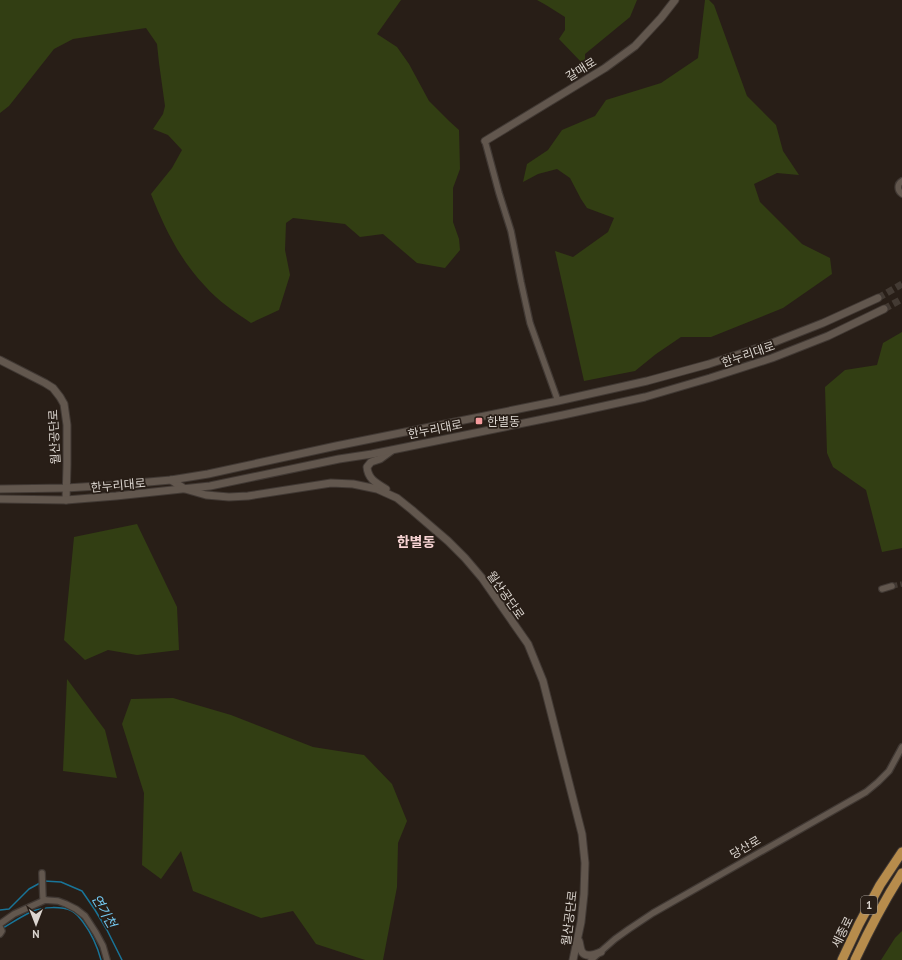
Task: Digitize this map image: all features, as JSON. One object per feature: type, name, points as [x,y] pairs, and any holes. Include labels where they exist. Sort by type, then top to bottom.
[{"type":"highway","name":"세종로","points":[[842,960],[877,891],[902,852]]},
{"type":"highway","name":"세종로","points":[[855,960],[870,928],[902,873]]},
{"type":"street","name":"갈매로","points":[[485,140],[582,82],[635,46],[661,18],[675,0]]},
{"type":"street","points":[[485,140],[511,231],[530,323],[558,401]]},
{"type":"street","points":[[902,181],[899,183],[898,187],[899,192],[902,194]]},
{"type":"street","name":"한누리대로","points":[[0,488],[66,488],[171,480],[208,474],[558,401],[647,381],[709,364],[767,345],[824,323],[878,298]]},
{"type":"street","name":"한누리대로","points":[[0,499],[66,500],[210,486],[564,415],[645,397],[772,358],[828,336],[884,309]]},
{"type":"street","name":"월산공단로","points":[[0,360],[53,388],[64,404],[67,425],[66,500]]},
{"type":"street","points":[[395,448],[380,459],[371,462],[367,467],[370,478],[397,498]]},
{"type":"street","name":"월산공단로","points":[[171,480],[185,489],[206,495],[229,498],[331,483],[353,484],[377,489],[397,498],[426,521],[465,558],[482,578],[528,644],[543,681],[582,834],[585,863],[584,894],[581,922],[573,960]]},
{"type":"street","points":[[882,589],[892,586]]},
{"type":"street","name":"당산로","points":[[591,960],[629,929],[653,913],[866,792],[889,770],[902,747]]},
{"type":"street","points":[[42,873],[44,899]]},
{"type":"street","points":[[0,924],[14,914],[44,899],[58,901],[76,909],[85,916],[103,946],[107,960]]},
{"type":"street","points":[[578,939],[581,951],[584,954],[590,955],[601,952]]},
{"type":"green space","points":[[0,0],[401,0],[377,34],[397,47],[409,64],[429,101],[459,130],[460,169],[453,188],[453,222],[459,239],[460,250],[445,268],[417,263],[383,234],[360,237],[345,224],[293,218],[286,223],[285,250],[290,275],[279,310],[251,323],[221,301],[196,276],[180,254],[161,219],[151,194],[172,168],[182,150],[168,135],[153,129],[163,114],[165,106],[157,44],[146,28],[73,39],[54,49],[9,106],[0,113]]},
{"type":"green space","points":[[537,0],[637,0],[630,17],[585,54],[585,66],[559,39],[565,30],[565,17]]},
{"type":"green space","points":[[705,0],[709,0],[714,5],[747,96],[776,125],[783,151],[799,175],[777,173],[754,184],[760,202],[802,244],[830,258],[832,274],[783,308],[711,337],[681,337],[635,371],[584,381],[555,251],[573,257],[608,232],[614,218],[587,208],[570,178],[557,169],[538,174],[523,182],[527,164],[548,150],[562,130],[595,116],[606,100],[661,83],[698,58]]},
{"type":"green space","points":[[902,332],[902,548],[882,552],[866,490],[833,467],[827,453],[825,387],[845,370],[877,365],[883,343]]},
{"type":"green space","points":[[137,524],[177,607],[179,650],[137,655],[108,650],[85,660],[64,640],[74,537]]},
{"type":"green space","points":[[67,679],[105,730],[117,778],[63,771]]},
{"type":"green space","points":[[173,698],[231,715],[313,747],[364,755],[392,784],[407,821],[398,843],[397,887],[383,960],[365,960],[316,944],[293,911],[261,918],[193,891],[181,851],[161,879],[142,865],[144,793],[122,724],[131,699]]},
{"type":"green space","points":[[902,931],[902,960],[881,960],[895,938]]},
{"type":"waterway","name":"연기천","points":[[44,881],[61,882],[82,891],[107,930],[122,960]]},
{"type":"waterway","name":"연기천","points":[[0,910],[9,909],[29,889],[40,883]]},
{"type":"waterway","points":[[3,928],[33,911],[47,908],[68,909],[76,914],[86,926],[98,949],[101,960]]},
{"type":"tunnel","points":[[878,298],[902,284]]},
{"type":"tunnel","points":[[884,309],[902,299]]},
{"type":"tunnel","points":[[892,586],[902,584]]},
{"type":"place","name":"한별동","points":[[479,421]]},
{"type":"district","name":"한별동","points":[[416,542]]}]
